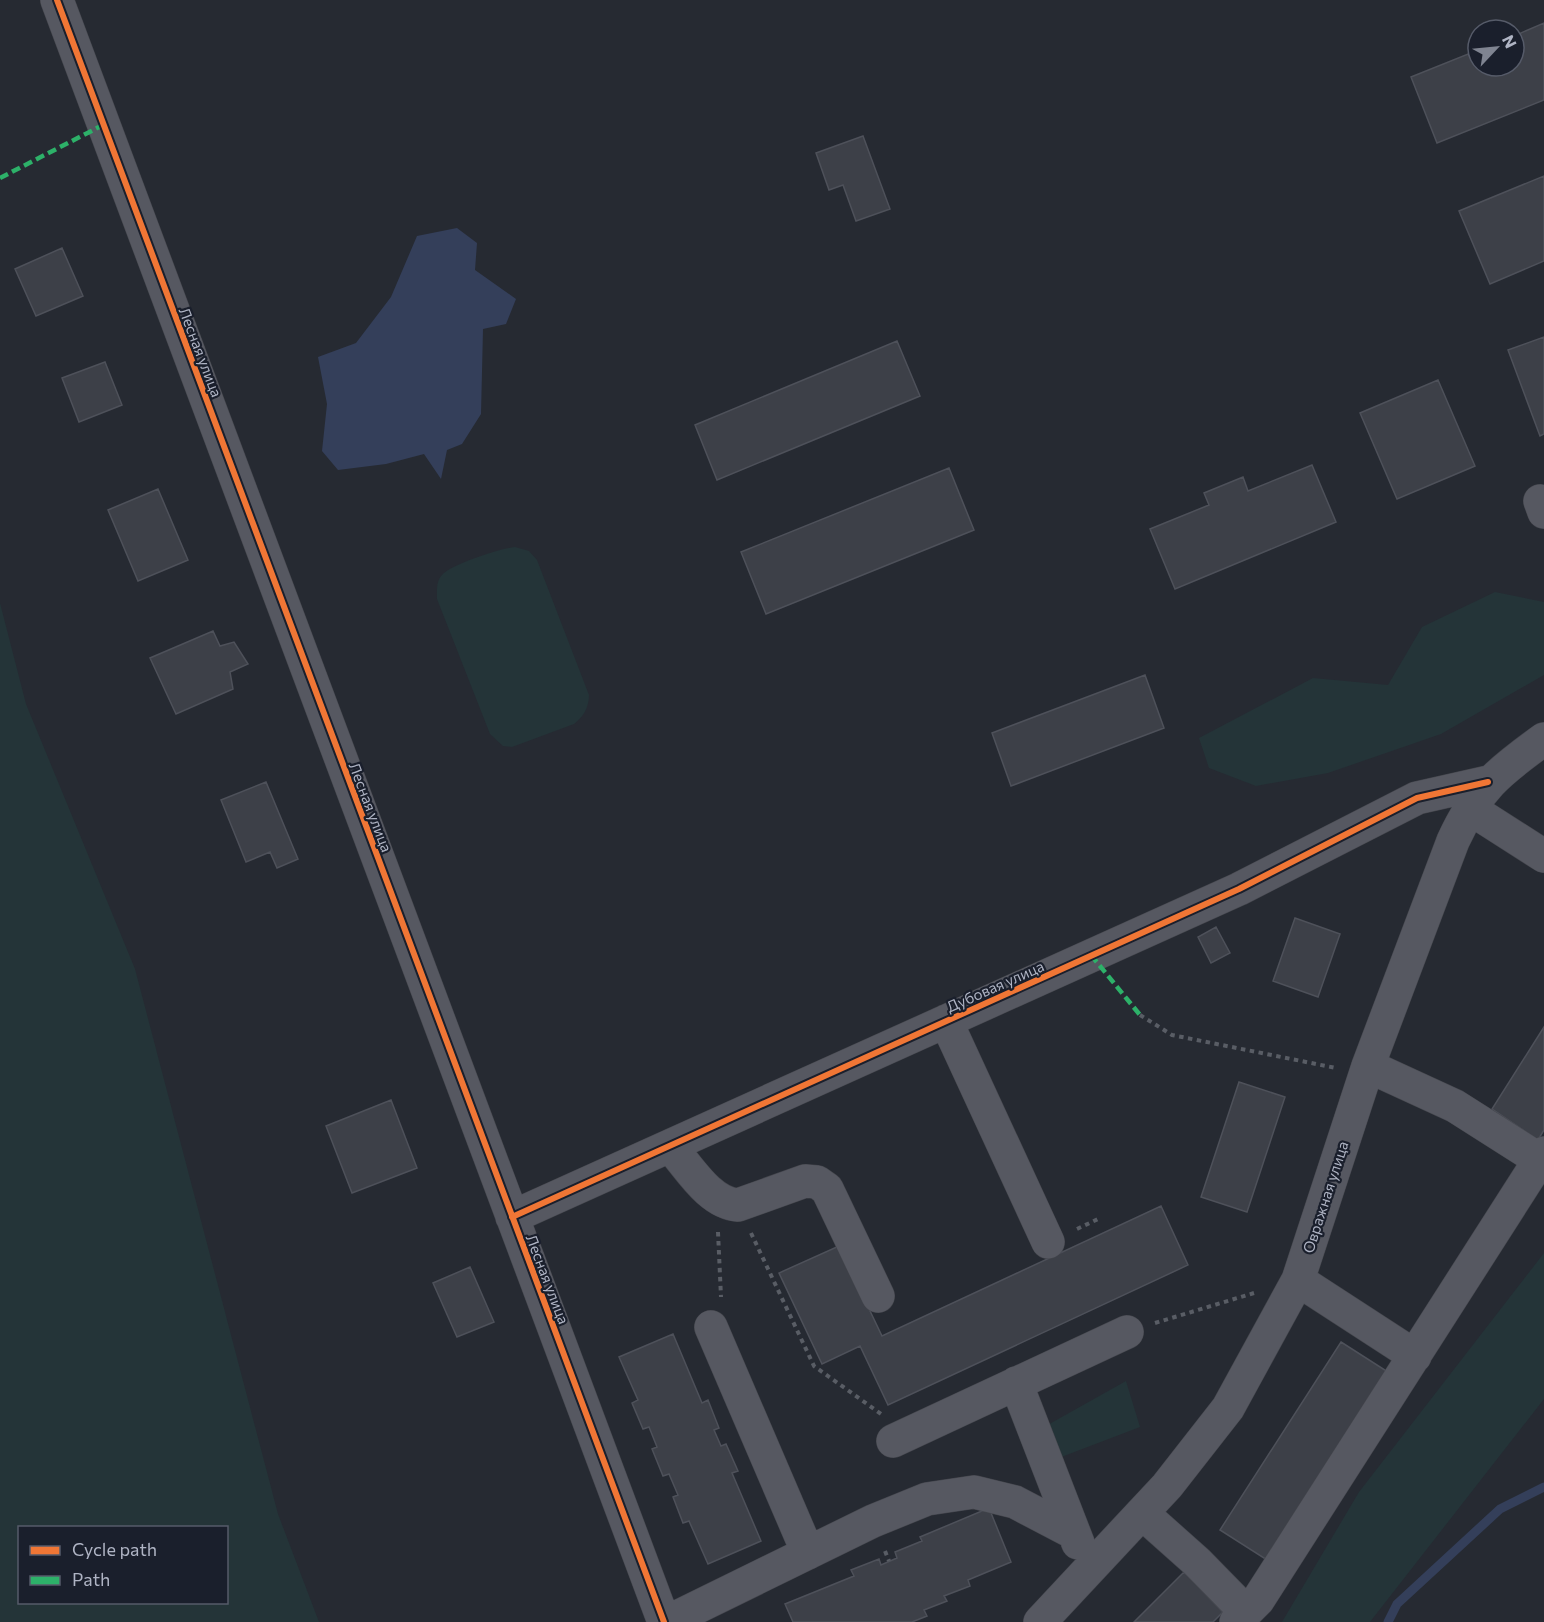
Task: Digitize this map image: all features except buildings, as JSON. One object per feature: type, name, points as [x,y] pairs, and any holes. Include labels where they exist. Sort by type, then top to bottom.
[{"type":"street","name":"Лесная улица","points":[[57,0],[665,1622]]},
{"type":"street","name":"Овражная улица","points":[[1040,1622],[1142,1513],[1228,1407],[1298,1280],[1368,1066],[1453,841],[1469,808],[1488,782],[1544,739]]},
{"type":"street","name":"Дубовая улица","points":[[512,1217],[1239,889],[1417,798],[1488,782]]},
{"type":"street","points":[[1469,808],[1544,856]]},
{"type":"street","points":[[946,1021],[1048,1242]]},
{"type":"street","points":[[1142,1513],[1197,1562],[1241,1617],[1258,1600],[1542,1157],[1455,1106],[1368,1066]]},
{"type":"street","points":[[670,1146],[727,1202],[805,1180],[817,1182],[827,1189],[878,1296]]},
{"type":"street","points":[[1298,1280],[1414,1356]]},
{"type":"street","points":[[711,1327],[808,1553]]},
{"type":"street","points":[[890,1429],[1016,1383],[1127,1332]]},
{"type":"street","points":[[1016,1383],[1088,1570]]},
{"type":"street","points":[[665,1622],[927,1499],[974,1492],[1015,1502],[1074,1533]]},
{"type":"path","points":[[1140,1015],[1172,1035],[1353,1071],[1368,1066]]},
{"type":"path","points":[[711,1327],[721,1313],[727,1202]]},
{"type":"path","points":[[727,1202],[814,1366],[890,1429]]},
{"type":"path","points":[[1127,1332],[1225,1302]]},
{"type":"shaded area","points":[[515,547],[529,551],[537,560],[589,695],[585,712],[574,724],[512,747],[503,746],[490,734],[437,599],[437,586],[442,575],[455,566]]},
{"type":"shaded area","points":[[1495,592],[1544,602],[1544,675],[1441,734],[1328,773],[1256,786],[1209,768],[1199,738],[1313,678],[1388,685],[1422,627]]},
{"type":"shaded area","points":[[0,603],[26,704],[135,969],[278,1514],[319,1622],[0,1622]]},
{"type":"shaded area","points":[[1544,1253],[1544,1399],[1370,1622],[1282,1622],[1359,1492]]},
{"type":"shaded area","points":[[1126,1381],[1140,1427],[1056,1459],[1044,1427]]},
{"type":"water","points":[[457,228],[477,243],[475,270],[516,299],[506,324],[483,329],[481,414],[462,444],[447,450],[441,479],[424,454],[386,464],[338,470],[322,451],[327,404],[318,357],[356,343],[391,297],[417,236]]},
{"type":"waterway","points":[[1388,1622],[1397,1604],[1500,1509],[1544,1487]]},
{"type":"marked path","points":[[0,178],[103,125]]},
{"type":"marked path","points":[[1091,955],[1140,1015]]},
{"type":"cycle path","points":[[57,0],[664,1622]]},
{"type":"cycle path","points":[[512,1217],[1239,889],[1417,798],[1488,782]]}]
